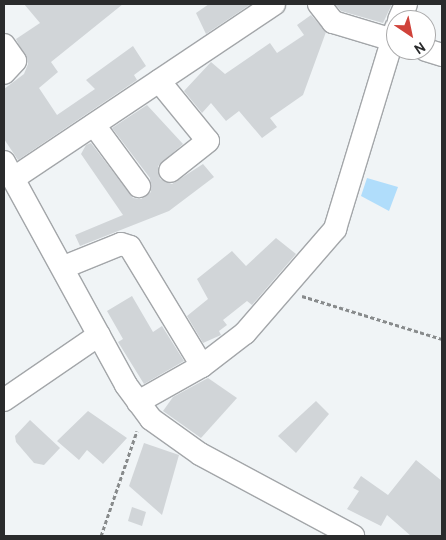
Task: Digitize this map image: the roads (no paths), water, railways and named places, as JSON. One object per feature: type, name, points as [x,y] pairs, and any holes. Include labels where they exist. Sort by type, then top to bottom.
[{"type":"street","points":[[274,4],[94,125],[9,170],[141,407],[193,449],[354,536]]},
{"type":"street","points":[[320,4],[333,22],[386,30]]},
{"type":"street","points":[[4,45],[15,61],[4,73]]},
{"type":"street","points":[[141,407],[245,334],[335,229],[387,60]]},
{"type":"street","points":[[159,81],[208,141],[170,171]]},
{"type":"street","points":[[94,125],[139,186]]},
{"type":"street","points":[[64,267],[121,244],[130,247],[202,366]]},
{"type":"street","points":[[4,400],[100,335]]}]
